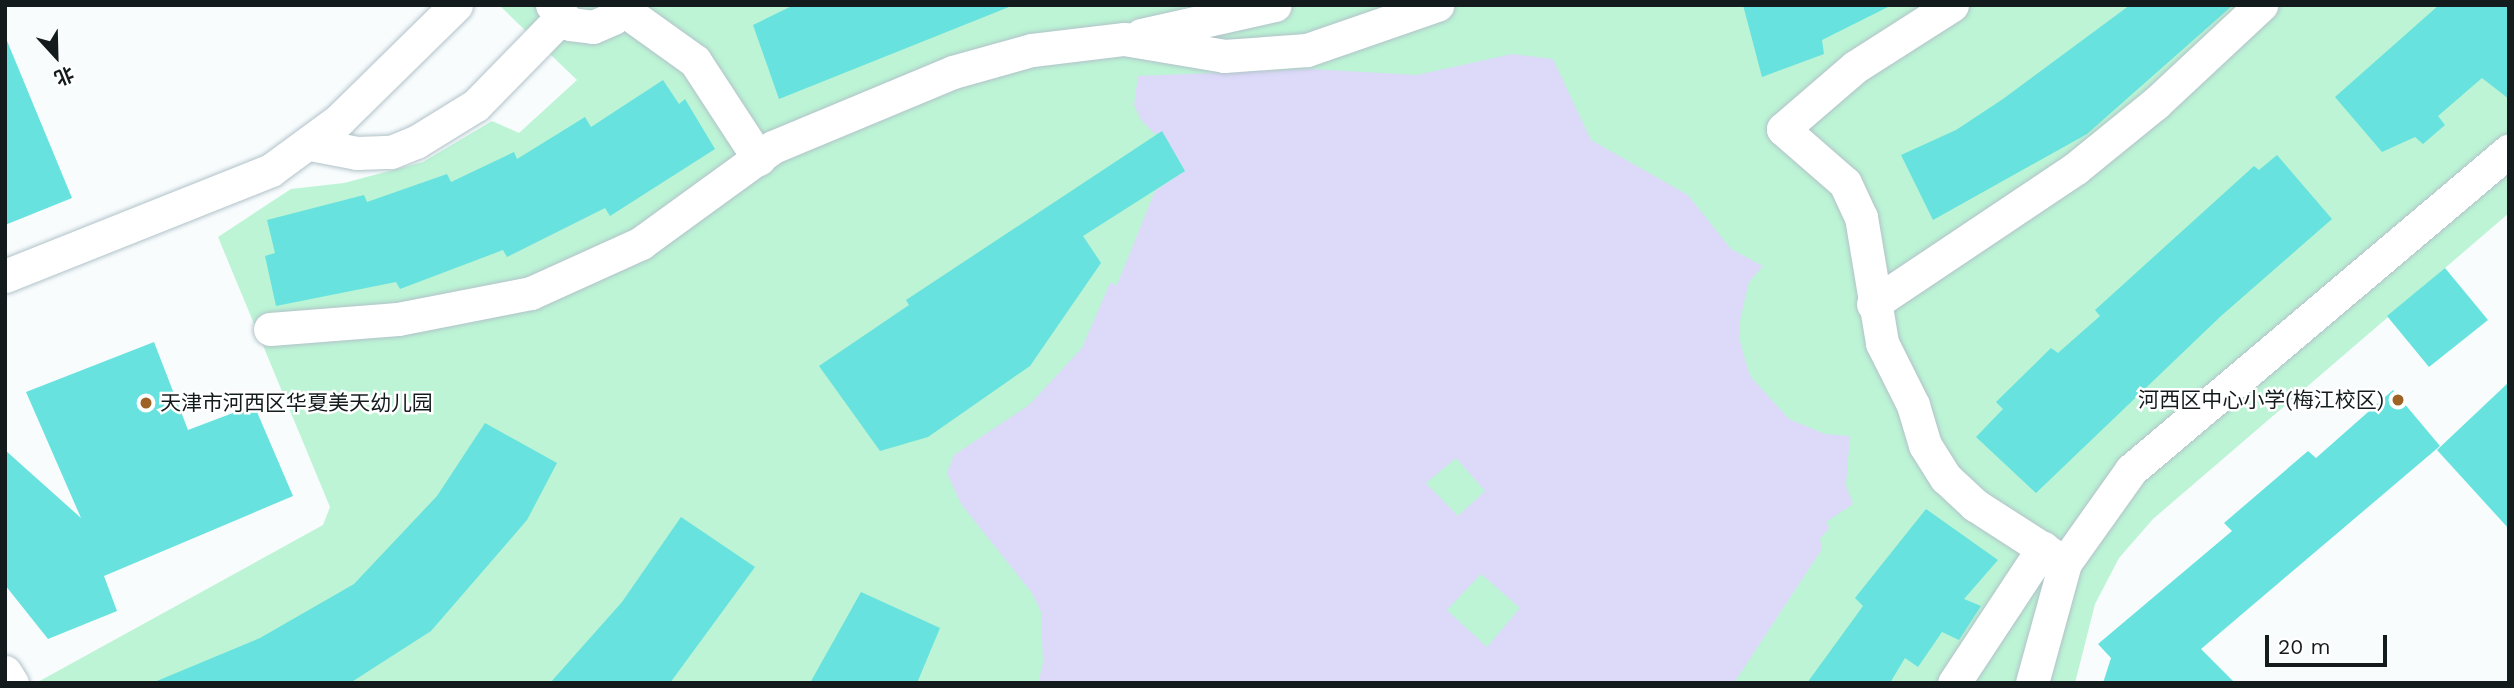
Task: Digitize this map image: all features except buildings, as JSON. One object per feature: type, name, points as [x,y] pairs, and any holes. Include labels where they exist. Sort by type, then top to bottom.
[{"type":"street","points":[[5,276],[271,170],[310,145],[456,5]]},
{"type":"street","points":[[270,329],[398,319],[531,293],[641,243],[759,159],[845,113],[930,79],[1032,50],[1124,39],[1275,5]]},
{"type":"street","points":[[1124,39],[1224,56],[1307,50],[1437,5]]},
{"type":"street","points":[[1952,5],[1855,67],[1783,129],[1845,183],[1861,217],[1873,304],[1882,343],[1913,405],[1925,445],[1946,478],[1975,505],[2054,555]]},
{"type":"street","points":[[1873,304],[2076,168],[2156,103],[2260,5]]},
{"type":"street","points":[[310,145],[357,153],[391,152],[426,137],[476,105],[556,11],[593,27],[622,7],[695,61],[759,159]]},
{"type":"street","points":[[1954,683],[2054,555],[2131,470],[2509,150]]},
{"type":"street","points":[[2032,683],[2054,555]]},
{"type":"street","points":[[5,672],[12,683]]},
{"type":"green space","points":[[499,5],[2509,5],[2509,213],[2153,519],[2119,558],[2095,604],[2075,683],[36,683],[323,525],[330,507],[218,237],[291,189],[344,183],[423,162],[492,121],[519,133],[577,80]]},
{"type":"shaded area","points":[[1512,54],[1553,59],[1591,140],[1688,195],[1731,249],[1763,266],[1749,282],[1740,320],[1739,338],[1750,376],[1789,419],[1825,434],[1850,436],[1846,485],[1853,504],[1826,522],[1830,528],[1820,538],[1822,549],[1734,683],[1038,683],[1043,663],[1041,612],[1032,593],[961,504],[947,473],[954,455],[1029,405],[1082,348],[1110,283],[1117,285],[1155,191],[1185,171],[1162,132],[1155,134],[1141,120],[1134,105],[1138,76],[1311,69],[1417,75]],"holes":[[[1456,458],[1485,491],[1458,516],[1426,483]],[[1481,574],[1520,608],[1487,647],[1447,610]]]},
{"type":"place","name":"河西区中心小学(梅江校区)","points":[[2398,400]]},
{"type":"place","name":"天津市河西区华夏美天幼儿园","points":[[146,403]]}]
